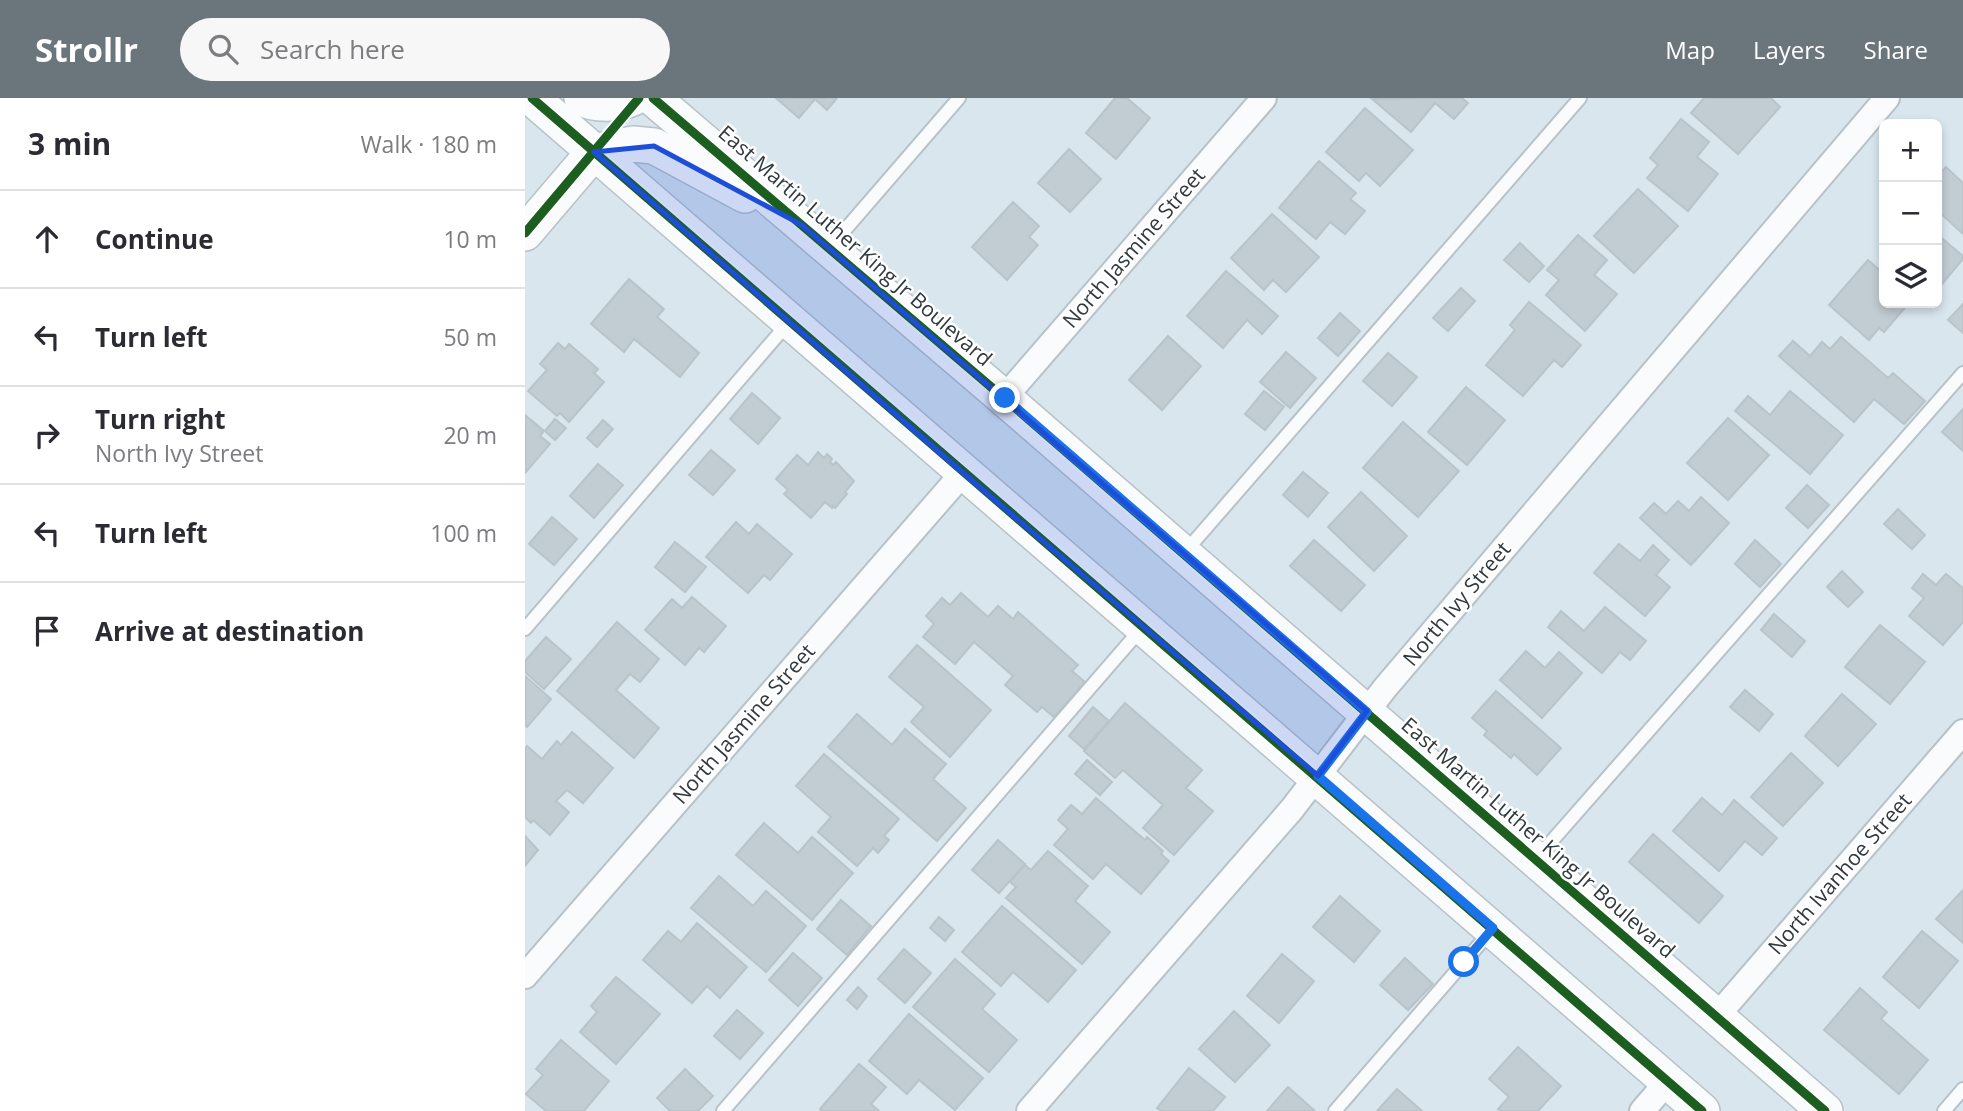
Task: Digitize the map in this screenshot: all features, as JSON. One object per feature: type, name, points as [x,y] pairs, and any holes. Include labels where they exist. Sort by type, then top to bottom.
[{"type":"main road","points":[[532,98],[1703,1111]]},
{"type":"main road","points":[[582,98],[589,102],[607,103],[633,98]]},
{"type":"main road","name":"East Martin Luther King Jr Boulevard","points":[[653,98],[1005,398],[1825,1111]]},
{"type":"main road","points":[[525,233],[594,152],[633,144],[654,146],[802,225]]},
{"type":"street","name":"North Jasmine Street","points":[[1005,398],[1264,98]]},
{"type":"street","name":"North Ivy Street","points":[[1028,1111],[1292,809],[1367,712],[1888,98]]},
{"type":"street","name":"North Jasmine Street","points":[[525,976],[963,473]]},
{"type":"street","name":"North Ivanhoe Street","points":[[1716,1017],[1963,732]]},
{"type":"street","points":[[1642,1111],[1668,1081]]},
{"type":"lane","points":[[829,248],[959,98]]},
{"type":"lane","points":[[1184,553],[1580,98]]},
{"type":"lane","points":[[525,629],[790,322]]},
{"type":"lane","points":[[1536,859],[1963,373]]},
{"type":"lane","points":[[723,1111],[1143,626]]},
{"type":"lane","points":[[1335,1111],[1493,928]]},
{"type":"lane","points":[[1944,1111],[1963,1089]]},
{"type":"highlighted area","points":[[654,146],[802,225],[1004,398],[1367,711],[1318,776],[963,473],[594,152]]},
{"type":"building","points":[[776,98],[837,98],[827,110],[815,99],[799,118]]},
{"type":"building","points":[[1115,98],[1127,98],[1150,118],[1116,159],[1086,133]]},
{"type":"building","points":[[1462,98],[1468,103],[1454,119],[1435,103],[1411,132],[1372,99]]},
{"type":"building","points":[[1704,98],[1771,98],[1780,107],[1738,154],[1691,113]]},
{"type":"building","points":[[1365,108],[1413,150],[1380,186],[1366,173],[1359,181],[1326,152]]},
{"type":"building","points":[[1681,119],[1709,142],[1697,157],[1718,174],[1688,211],[1647,178],[1658,165],[1650,158]]},
{"type":"building","points":[[1069,149],[1101,179],[1070,212],[1038,183]]},
{"type":"building","points":[[1319,161],[1356,193],[1350,199],[1365,211],[1345,234],[1330,222],[1316,239],[1279,208]]},
{"type":"building","points":[[1946,167],[1963,183],[1963,234],[1942,215],[1942,171]]},
{"type":"building","points":[[1638,189],[1678,226],[1634,273],[1594,236]]},
{"type":"building","points":[[1013,202],[1039,226],[1029,237],[1038,245],[1007,280],[972,247]]},
{"type":"building","points":[[1272,214],[1319,257],[1286,292],[1273,280],[1264,290],[1231,258]]},
{"type":"building","points":[[1578,235],[1607,260],[1594,275],[1617,294],[1585,331],[1546,295],[1559,280],[1547,270]]},
{"type":"building","points":[[1942,238],[1963,256],[1942,284]]},
{"type":"building","points":[[1520,243],[1544,266],[1529,282],[1504,260]]},
{"type":"building","points":[[1868,260],[1879,270],[1879,308],[1905,308],[1884,332],[1879,328],[1869,340],[1829,305]]},
{"type":"building","points":[[1226,271],[1278,316],[1262,334],[1247,320],[1223,348],[1187,316]]},
{"type":"building","points":[[629,279],[664,309],[657,317],[699,353],[680,377],[634,339],[624,352],[591,324]]},
{"type":"building","points":[[1461,288],[1475,301],[1448,331],[1433,318]]},
{"type":"building","points":[[1529,302],[1581,345],[1562,367],[1554,360],[1523,396],[1486,365],[1515,330],[1510,325]]},
{"type":"building","points":[[1963,304],[1963,333],[1948,320]]},
{"type":"building","points":[[1340,313],[1360,331],[1338,356],[1318,338]]},
{"type":"building","points":[[1168,336],[1201,366],[1162,410],[1129,380]]},
{"type":"building","points":[[1841,337],[1888,378],[1893,373],[1925,401],[1904,424],[1874,399],[1854,422],[1779,356],[1793,341],[1810,356],[1822,342],[1830,349]]},
{"type":"building","points":[[558,343],[565,349],[569,344],[598,369],[594,373],[604,382],[569,422],[560,413],[557,416],[528,391],[547,370],[540,364]]},
{"type":"building","points":[[1286,352],[1316,378],[1290,408],[1260,382]]},
{"type":"building","points":[[1388,353],[1417,377],[1392,406],[1363,381]]},
{"type":"building","points":[[1466,387],[1505,420],[1467,465],[1428,432]]},
{"type":"building","points":[[1264,391],[1284,407],[1265,430],[1245,414]]},
{"type":"building","points":[[1790,391],[1843,435],[1810,474],[1735,411],[1748,396],[1770,415]]},
{"type":"building","points":[[752,393],[780,418],[758,444],[730,419]]},
{"type":"building","points":[[1963,409],[1963,451],[1942,432]]},
{"type":"building","points":[[525,415],[544,431],[540,436],[550,444],[525,473]]},
{"type":"building","points":[[1728,418],[1769,455],[1728,500],[1687,463]]},
{"type":"building","points":[[555,419],[566,428],[555,440],[545,431]]},
{"type":"building","points":[[603,420],[613,429],[597,447],[587,438]]},
{"type":"building","points":[[1403,422],[1459,471],[1418,517],[1363,468]]},
{"type":"building","points":[[711,450],[735,470],[713,495],[689,475]]},
{"type":"building","points":[[818,452],[824,458],[827,454],[833,465],[836,462],[854,481],[835,508],[825,502],[811,518],[784,494],[788,490],[776,479],[797,455],[808,465]]},
{"type":"building","points":[[598,464],[623,485],[594,518],[570,496]]},
{"type":"building","points":[[1303,472],[1328,493],[1308,517],[1283,495]]},
{"type":"building","points":[[1807,485],[1829,505],[1808,528],[1786,508]]},
{"type":"building","points":[[1361,492],[1407,536],[1374,571],[1328,527]]},
{"type":"building","points":[[1701,497],[1729,523],[1691,565],[1640,518],[1654,503],[1666,514],[1678,501],[1689,511]]},
{"type":"building","points":[[1898,509],[1925,535],[1912,549],[1884,524]]},
{"type":"building","points":[[552,517],[577,539],[554,565],[529,544]]},
{"type":"building","points":[[736,522],[749,534],[757,524],[792,554],[770,580],[764,575],[748,593],[706,557]]},
{"type":"building","points":[[1314,540],[1365,585],[1341,611],[1290,566]]},
{"type":"building","points":[[1755,540],[1781,564],[1760,587],[1735,564]]},
{"type":"building","points":[[675,542],[706,567],[685,592],[655,567]]},
{"type":"building","points":[[1619,544],[1640,561],[1653,545],[1669,560],[1656,575],[1670,587],[1645,616],[1594,573]]},
{"type":"building","points":[[1842,571],[1863,592],[1848,607],[1827,587]]},
{"type":"building","points":[[1923,574],[1936,585],[1946,574],[1963,588],[1963,622],[1943,645],[1909,616],[1924,598],[1912,588]]},
{"type":"building","points":[[961,593],[988,617],[998,606],[1013,619],[1018,612],[1078,665],[1072,671],[1085,682],[1054,717],[1042,707],[1037,712],[1005,685],[1013,676],[974,642],[955,664],[923,637],[934,624],[926,616],[942,598],[950,605]]},
{"type":"building","points":[[692,597],[726,626],[704,652],[699,648],[685,665],[645,630],[672,599],[682,608]]},
{"type":"building","points":[[1605,607],[1646,641],[1630,660],[1620,652],[1602,673],[1548,627],[1561,611],[1584,631]]},
{"type":"building","points":[[1774,614],[1805,641],[1792,657],[1761,630]]},
{"type":"building","points":[[617,622],[659,659],[640,682],[630,674],[616,690],[659,728],[634,758],[557,691]]},
{"type":"building","points":[[1880,625],[1925,662],[1890,704],[1845,667]]},
{"type":"building","points":[[546,637],[571,659],[544,689],[525,672],[525,661]]},
{"type":"building","points":[[917,645],[991,710],[950,757],[911,722],[924,707],[889,677]]},
{"type":"building","points":[[1526,651],[1545,668],[1559,652],[1582,673],[1542,718],[1500,680]]},
{"type":"building","points":[[525,676],[551,699],[527,727],[525,725]]},
{"type":"building","points":[[1745,690],[1773,714],[1759,731],[1730,707]]},
{"type":"building","points":[[1496,691],[1561,748],[1537,775],[1514,754],[1511,758],[1484,735],[1487,731],[1472,718]]},
{"type":"building","points":[[1842,694],[1876,724],[1838,766],[1805,736]]},
{"type":"building","points":[[1125,703],[1202,770],[1186,788],[1213,811],[1174,855],[1143,828],[1163,805],[1123,770],[1115,778],[1084,751]]},
{"type":"building","points":[[1093,707],[1109,721],[1084,749],[1069,736]]},
{"type":"building","points":[[857,714],[892,745],[905,729],[946,764],[933,779],[966,808],[937,841],[828,747]]},
{"type":"building","points":[[572,732],[613,768],[583,803],[567,790],[556,801],[569,812],[550,835],[533,820],[531,823],[525,817],[525,749],[527,746],[542,759],[557,741],[561,745]]},
{"type":"building","points":[[1791,753],[1823,783],[1783,826],[1751,797]]},
{"type":"building","points":[[824,754],[899,819],[884,836],[889,840],[878,853],[873,848],[857,866],[818,832],[831,817],[796,786]]},
{"type":"building","points":[[1087,760],[1112,782],[1100,795],[1075,774]]},
{"type":"building","points":[[1096,798],[1145,840],[1147,837],[1163,851],[1161,854],[1169,861],[1141,894],[1106,864],[1093,879],[1054,845],[1068,829],[1058,820],[1071,805],[1082,814]]},
{"type":"building","points":[[1702,798],[1722,815],[1734,800],[1777,838],[1762,855],[1745,841],[1719,871],[1673,831]]},
{"type":"building","points":[[764,823],[798,853],[812,837],[853,873],[812,920],[736,855]]},
{"type":"building","points":[[1653,834],[1723,896],[1699,923],[1629,862]]},
{"type":"building","points":[[525,836],[538,850],[525,866]]},
{"type":"building","points":[[998,840],[1025,864],[999,893],[972,870]]},
{"type":"building","points":[[1048,851],[1088,886],[1075,901],[1110,932],[1082,964],[1006,898],[1016,887],[1010,882],[1025,865],[1031,870]]},
{"type":"building","points":[[719,876],[753,906],[766,891],[806,926],[766,972],[691,908]]},
{"type":"building","points":[[1963,890],[1963,943],[1936,919]]},
{"type":"building","points":[[1340,896],[1380,931],[1354,962],[1313,927]]},
{"type":"building","points":[[841,900],[871,926],[847,955],[817,929]]},
{"type":"building","points":[[1002,906],[1076,970],[1048,1002],[1013,972],[1001,986],[962,952]]},
{"type":"building","points":[[939,917],[954,930],[945,941],[930,928]]},
{"type":"building","points":[[697,923],[747,967],[720,998],[707,986],[692,1003],[643,960],[668,931],[681,942]]},
{"type":"building","points":[[1922,931],[1958,961],[1919,1008],[1883,977]]},
{"type":"building","points":[[904,949],[931,973],[905,1003],[878,979]]},
{"type":"building","points":[[793,953],[822,978],[798,1006],[769,980]]},
{"type":"building","points":[[1282,954],[1314,981],[1279,1023],[1247,996]]},
{"type":"building","points":[[1405,958],[1433,984],[1408,1010],[1380,985]]},
{"type":"building","points":[[955,959],[995,994],[982,1009],[1017,1040],[989,1072],[913,1007]]},
{"type":"building","points":[[616,977],[660,1014],[616,1064],[580,1032],[597,1012],[591,1006]]},
{"type":"building","points":[[858,987],[867,996],[857,1009],[847,1000]]},
{"type":"building","points":[[1860,988],[1887,1012],[1881,1019],[1928,1060],[1899,1094],[1824,1030]]},
{"type":"building","points":[[737,1010],[763,1033],[740,1059],[714,1036]]},
{"type":"building","points":[[1234,1011],[1270,1045],[1235,1082],[1199,1049]]},
{"type":"building","points":[[909,1014],[983,1078],[955,1110],[919,1080],[907,1094],[869,1061]]},
{"type":"building","points":[[561,1040],[609,1081],[584,1111],[546,1111],[526,1094],[543,1075],[536,1069]]},
{"type":"building","points":[[1518,1047],[1561,1086],[1538,1111],[1498,1109],[1509,1097],[1489,1079]]},
{"type":"building","points":[[859,1064],[886,1087],[871,1104],[879,1111],[822,1111],[820,1109]]},
{"type":"building","points":[[1189,1068],[1225,1097],[1213,1111],[1161,1111],[1157,1108]]},
{"type":"building","points":[[685,1069],[713,1096],[698,1111],[670,1111],[657,1098]]},
{"type":"building","points":[[1288,1087],[1315,1111],[1267,1111]]},
{"type":"building","points":[[1397,1089],[1422,1111],[1377,1111]]},
{"type":"cycle path","points":[[532,98],[1702,1111]]},
{"type":"cycle path","points":[[525,233],[639,98]]},
{"type":"cycle path","points":[[653,98],[1004,398],[1825,1111]]},
{"type":"route","points":[[1005,398],[1367,712],[1318,776],[1493,928],[1464,962]]}]
